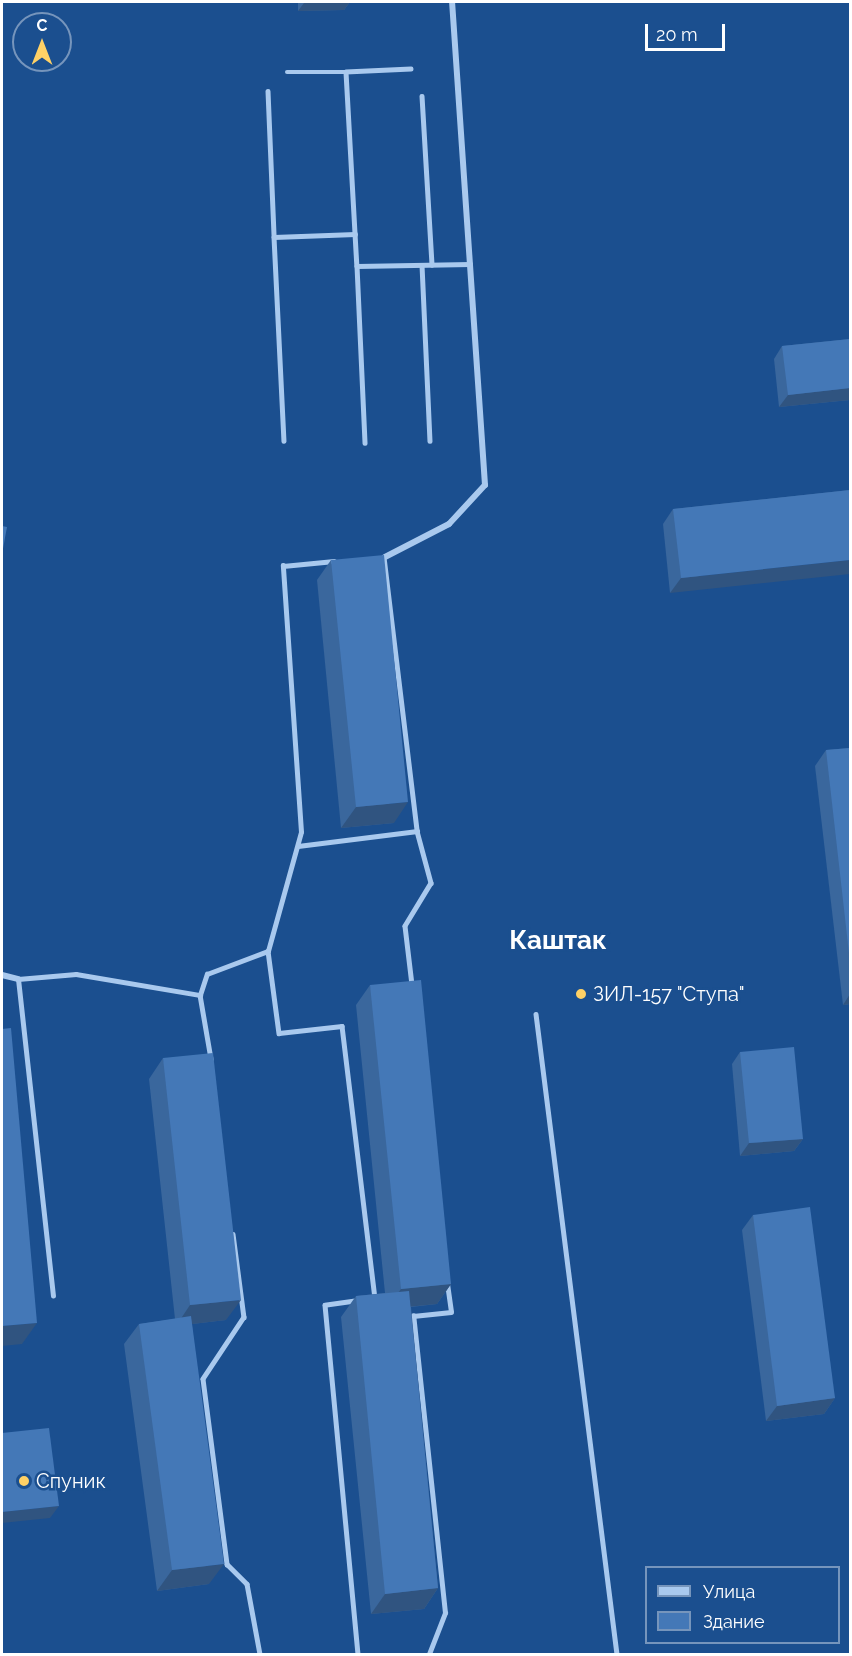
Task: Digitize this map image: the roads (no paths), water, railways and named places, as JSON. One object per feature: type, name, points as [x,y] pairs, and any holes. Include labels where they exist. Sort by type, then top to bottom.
[{"type":"street","points":[[385,557],[450,524],[485,485],[452,2]]},
{"type":"street","points":[[2,975],[18,979]]},
{"type":"lane","points":[[287,72],[411,69]]},
{"type":"lane","points":[[346,72],[365,443]]},
{"type":"lane","points":[[268,91],[284,441]]},
{"type":"lane","points":[[422,96],[432,265]]},
{"type":"lane","points":[[274,237],[355,234]]},
{"type":"lane","points":[[357,266],[470,264]]},
{"type":"lane","points":[[422,265],[430,441]]},
{"type":"lane","points":[[374,558],[385,557],[417,831],[431,883],[405,926],[413,996]]},
{"type":"lane","points":[[340,561],[283,566],[301,832],[268,951],[279,1033],[342,1026],[375,1299],[325,1305],[358,1654]]},
{"type":"lane","points":[[298,846],[417,831]]},
{"type":"lane","points":[[213,1071],[200,995],[207,974],[268,951]]},
{"type":"lane","points":[[53,1296],[18,979],[75,974],[200,995]]},
{"type":"lane","points":[[536,1014],[617,1654]]},
{"type":"lane","points":[[232,1223],[244,1317],[203,1379],[227,1564],[247,1584],[260,1654]]},
{"type":"lane","points":[[429,1654],[445,1614],[413,1316],[451,1312],[446,1277]]},
{"type":"place","name":"ЗИЛ-157 \"Ступа\"","points":[[581,994]]},
{"type":"place","name":"Спуник","points":[[24,1481]]},
{"type":"district","name":"Каштак","points":[[558,941]]}]
